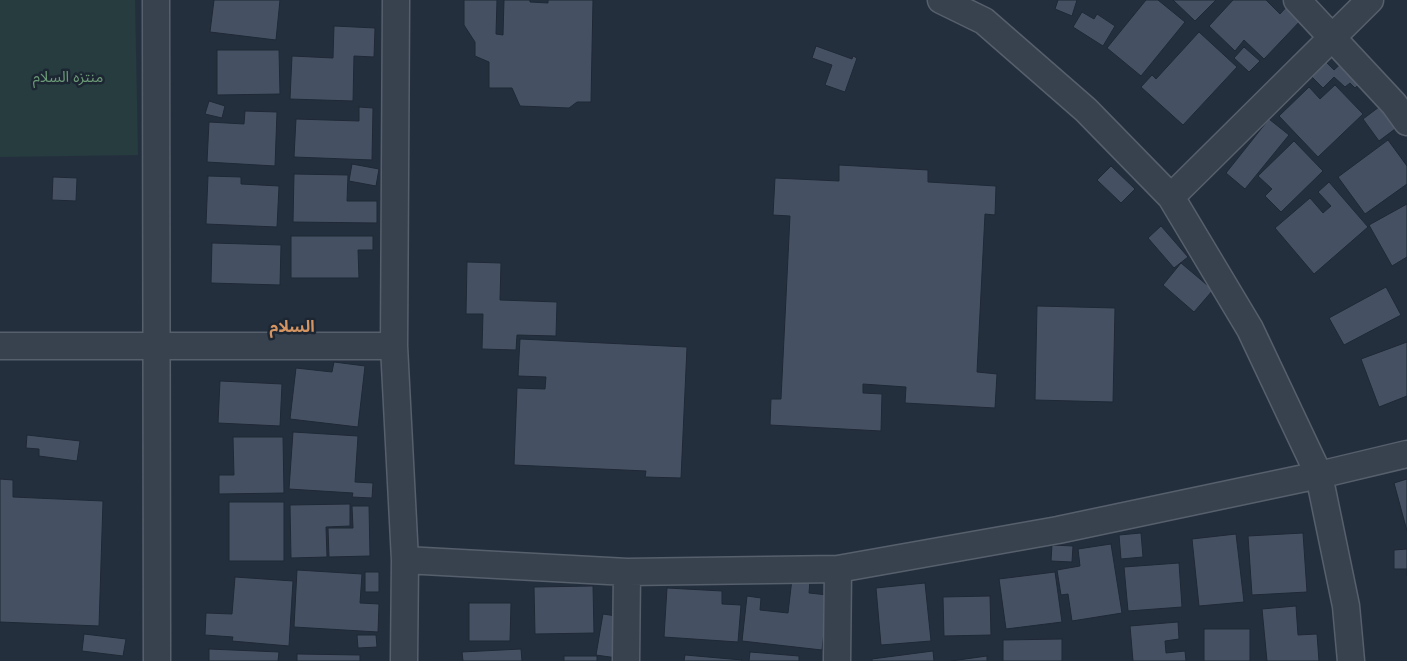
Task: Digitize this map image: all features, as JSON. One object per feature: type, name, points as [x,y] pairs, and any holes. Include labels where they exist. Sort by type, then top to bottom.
[{"type":"street","points":[[156,0],[156,661]]},
{"type":"street","points":[[396,0],[394,346],[405,560],[404,661]]},
{"type":"street","points":[[941,0],[984,21],[1086,110],[1171,198],[1250,329],[1318,475],[1346,606],[1352,661]]},
{"type":"street","points":[[1297,0],[1394,104],[1407,122]]},
{"type":"street","points":[[1171,198],[1370,0]]},
{"type":"street","points":[[0,346],[394,346]]},
{"type":"street","points":[[405,560],[627,572],[838,569],[1058,530],[1318,475],[1407,454]]},
{"type":"street","points":[[837,661],[838,569]]},
{"type":"street","points":[[626,661],[627,572]]},
{"type":"green space","name":"منتزه السلام","points":[[0,0],[135,0],[138,155],[0,157]]},
{"type":"building","points":[[214,0],[280,0],[276,40],[210,32]]},
{"type":"building","points":[[464,0],[497,0],[496,34],[503,35],[504,0],[530,0],[530,2],[548,3],[548,0],[593,0],[591,102],[577,102],[569,108],[520,106],[512,88],[489,88],[489,62],[475,56],[475,42],[464,25]]},
{"type":"building","points":[[1058,0],[1077,0],[1072,16],[1055,9]]},
{"type":"building","points":[[1146,0],[1158,0],[1185,22],[1141,76],[1107,48]]},
{"type":"building","points":[[1173,0],[1216,0],[1195,21]]},
{"type":"building","points":[[1233,0],[1266,0],[1280,14],[1289,4],[1303,18],[1264,59],[1244,40],[1235,51],[1209,26]]},
{"type":"building","points":[[1082,12],[1094,19],[1097,14],[1115,26],[1103,46],[1073,27]]},
{"type":"building","points":[[334,26],[375,28],[374,57],[354,56],[353,101],[290,99],[292,56],[333,58]]},
{"type":"building","points":[[1199,32],[1237,67],[1183,125],[1141,87],[1152,75],[1156,79]]},
{"type":"building","points":[[816,46],[852,59],[853,56],[857,58],[845,92],[825,85],[832,65],[812,58]]},
{"type":"building","points":[[1244,47],[1260,61],[1249,72],[1234,58]]},
{"type":"building","points":[[217,50],[279,50],[280,94],[217,95]]},
{"type":"building","points":[[1346,59],[1365,78],[1355,88],[1350,83],[1345,87],[1334,77],[1323,88],[1309,74],[1324,60],[1334,70]]},
{"type":"building","points":[[1335,85],[1363,114],[1318,157],[1279,116],[1309,87],[1320,99]]},
{"type":"building","points":[[209,101],[225,106],[222,118],[205,114]]},
{"type":"building","points":[[1383,104],[1399,126],[1379,141],[1363,119]]},
{"type":"building","points":[[359,107],[373,108],[372,160],[294,157],[296,119],[359,121]]},
{"type":"building","points":[[245,111],[277,112],[275,166],[207,162],[209,122],[244,124]]},
{"type":"building","points":[[1269,119],[1289,135],[1245,189],[1226,173]]},
{"type":"building","points":[[1388,140],[1407,166],[1407,184],[1365,214],[1338,177]]},
{"type":"building","points":[[1294,141],[1323,171],[1281,212],[1265,196],[1272,189],[1258,176]]},
{"type":"building","points":[[352,164],[379,169],[376,186],[349,181]]},
{"type":"building","points":[[839,165],[928,170],[928,182],[996,186],[995,215],[985,214],[977,372],[997,374],[995,408],[905,403],[906,387],[863,384],[863,393],[882,394],[881,431],[770,425],[771,399],[781,399],[790,216],[773,215],[775,178],[839,181]]},
{"type":"building","points":[[1111,166],[1135,189],[1121,203],[1097,180]]},
{"type":"building","points":[[294,174],[348,175],[347,201],[377,201],[377,223],[293,222]]},
{"type":"building","points":[[208,176],[241,177],[241,184],[279,186],[277,227],[206,224]]},
{"type":"building","points":[[53,177],[77,178],[76,201],[52,200]]},
{"type":"building","points":[[1329,182],[1368,227],[1314,274],[1275,228],[1310,198],[1323,213],[1331,206],[1318,192]]},
{"type":"building","points":[[1407,204],[1407,257],[1392,266],[1369,225]]},
{"type":"building","points":[[1161,226],[1188,257],[1174,268],[1148,238]]},
{"type":"building","points":[[291,236],[373,236],[373,250],[358,250],[359,278],[291,278]]},
{"type":"building","points":[[212,243],[281,245],[280,285],[211,283]]},
{"type":"building","points":[[467,262],[501,263],[500,300],[557,302],[556,336],[517,335],[516,350],[482,349],[483,314],[466,314]]},
{"type":"building","points":[[1181,263],[1213,290],[1194,312],[1163,285]]},
{"type":"building","points":[[1386,287],[1401,315],[1344,345],[1329,318]]},
{"type":"building","points":[[1037,306],[1115,308],[1113,402],[1035,400]]},
{"type":"building","points":[[520,339],[687,347],[681,478],[645,477],[646,471],[514,465],[517,388],[545,389],[546,377],[518,376]]},
{"type":"building","points":[[1407,342],[1407,396],[1379,407],[1361,359]]},
{"type":"building","points":[[334,362],[365,366],[358,427],[290,419],[296,368],[332,372]]},
{"type":"building","points":[[220,381],[282,384],[280,426],[218,423]]},
{"type":"building","points":[[293,432],[358,436],[355,482],[373,483],[372,498],[352,497],[353,493],[289,489]]},
{"type":"building","points":[[27,435],[80,441],[77,461],[39,456],[39,449],[26,448]]},
{"type":"building","points":[[233,437],[283,437],[284,493],[219,494],[219,475],[234,475]]},
{"type":"building","points":[[0,479],[13,480],[13,497],[103,501],[99,626],[0,622]]},
{"type":"building","points":[[1407,479],[1407,531],[1394,483]]},
{"type":"building","points":[[229,502],[284,502],[284,561],[229,561]]},
{"type":"building","points":[[350,504],[350,526],[326,527],[327,557],[291,558],[290,505]]},
{"type":"building","points":[[352,506],[369,506],[370,556],[329,557],[328,528],[353,528]]},
{"type":"building","points":[[1141,533],[1143,557],[1121,559],[1119,535]]},
{"type":"building","points":[[1303,533],[1307,592],[1252,595],[1248,536]]},
{"type":"building","points":[[1236,534],[1244,602],[1199,606],[1192,539]]},
{"type":"building","points":[[1111,544],[1122,613],[1072,621],[1068,594],[1061,595],[1057,570],[1080,566],[1078,549]]},
{"type":"building","points":[[1052,545],[1073,546],[1072,562],[1051,561]]},
{"type":"building","points":[[1407,549],[1407,569],[1394,569],[1394,550]]},
{"type":"building","points":[[1179,563],[1182,607],[1128,611],[1124,567]]},
{"type":"building","points":[[297,570],[362,574],[360,603],[379,604],[378,632],[294,627]]},
{"type":"building","points":[[365,572],[379,572],[379,592],[365,592]]},
{"type":"building","points":[[1055,572],[1062,622],[1006,629],[999,579]]},
{"type":"building","points":[[235,577],[293,581],[289,646],[232,641],[233,637],[205,635],[206,613],[232,614]]},
{"type":"building","points":[[792,579],[810,580],[809,593],[828,595],[822,650],[742,641],[747,596],[761,598],[760,610],[788,613]]},
{"type":"building","points":[[925,583],[931,641],[881,645],[876,588]]},
{"type":"building","points":[[593,586],[594,633],[535,634],[534,587]]},
{"type":"building","points":[[667,588],[722,591],[722,604],[741,605],[738,642],[664,637]]},
{"type":"building","points":[[990,596],[991,635],[944,636],[943,597]]},
{"type":"building","points":[[469,603],[511,603],[510,641],[469,641]]},
{"type":"building","points":[[1296,606],[1298,635],[1317,634],[1319,661],[1267,661],[1262,609]]},
{"type":"building","points":[[603,614],[623,617],[617,658],[596,655]]},
{"type":"building","points":[[1178,622],[1179,639],[1165,641],[1166,653],[1185,651],[1186,661],[1133,661],[1130,626]]},
{"type":"building","points":[[1204,629],[1250,629],[1250,661],[1204,661]]},
{"type":"building","points":[[84,634],[126,639],[123,656],[82,651]]},
{"type":"building","points":[[357,635],[376,635],[377,647],[358,648]]},
{"type":"building","points":[[1062,639],[1062,661],[1003,661],[1003,640]]},
{"type":"building","points":[[209,649],[279,652],[278,661],[209,661]]},
{"type":"building","points":[[521,649],[522,661],[463,661],[462,652]]},
{"type":"building","points":[[933,651],[934,661],[872,661],[872,659]]},
{"type":"building","points":[[750,652],[799,656],[799,661],[749,661]]},
{"type":"building","points":[[297,654],[360,655],[360,661],[297,661]]},
{"type":"building","points":[[685,655],[742,660],[684,661]]},
{"type":"building","points":[[564,656],[597,656],[597,661],[564,661]]},
{"type":"building","points":[[987,656],[987,661],[951,661]]},
{"type":"district","name":"السلام","points":[[292,328]]}]
